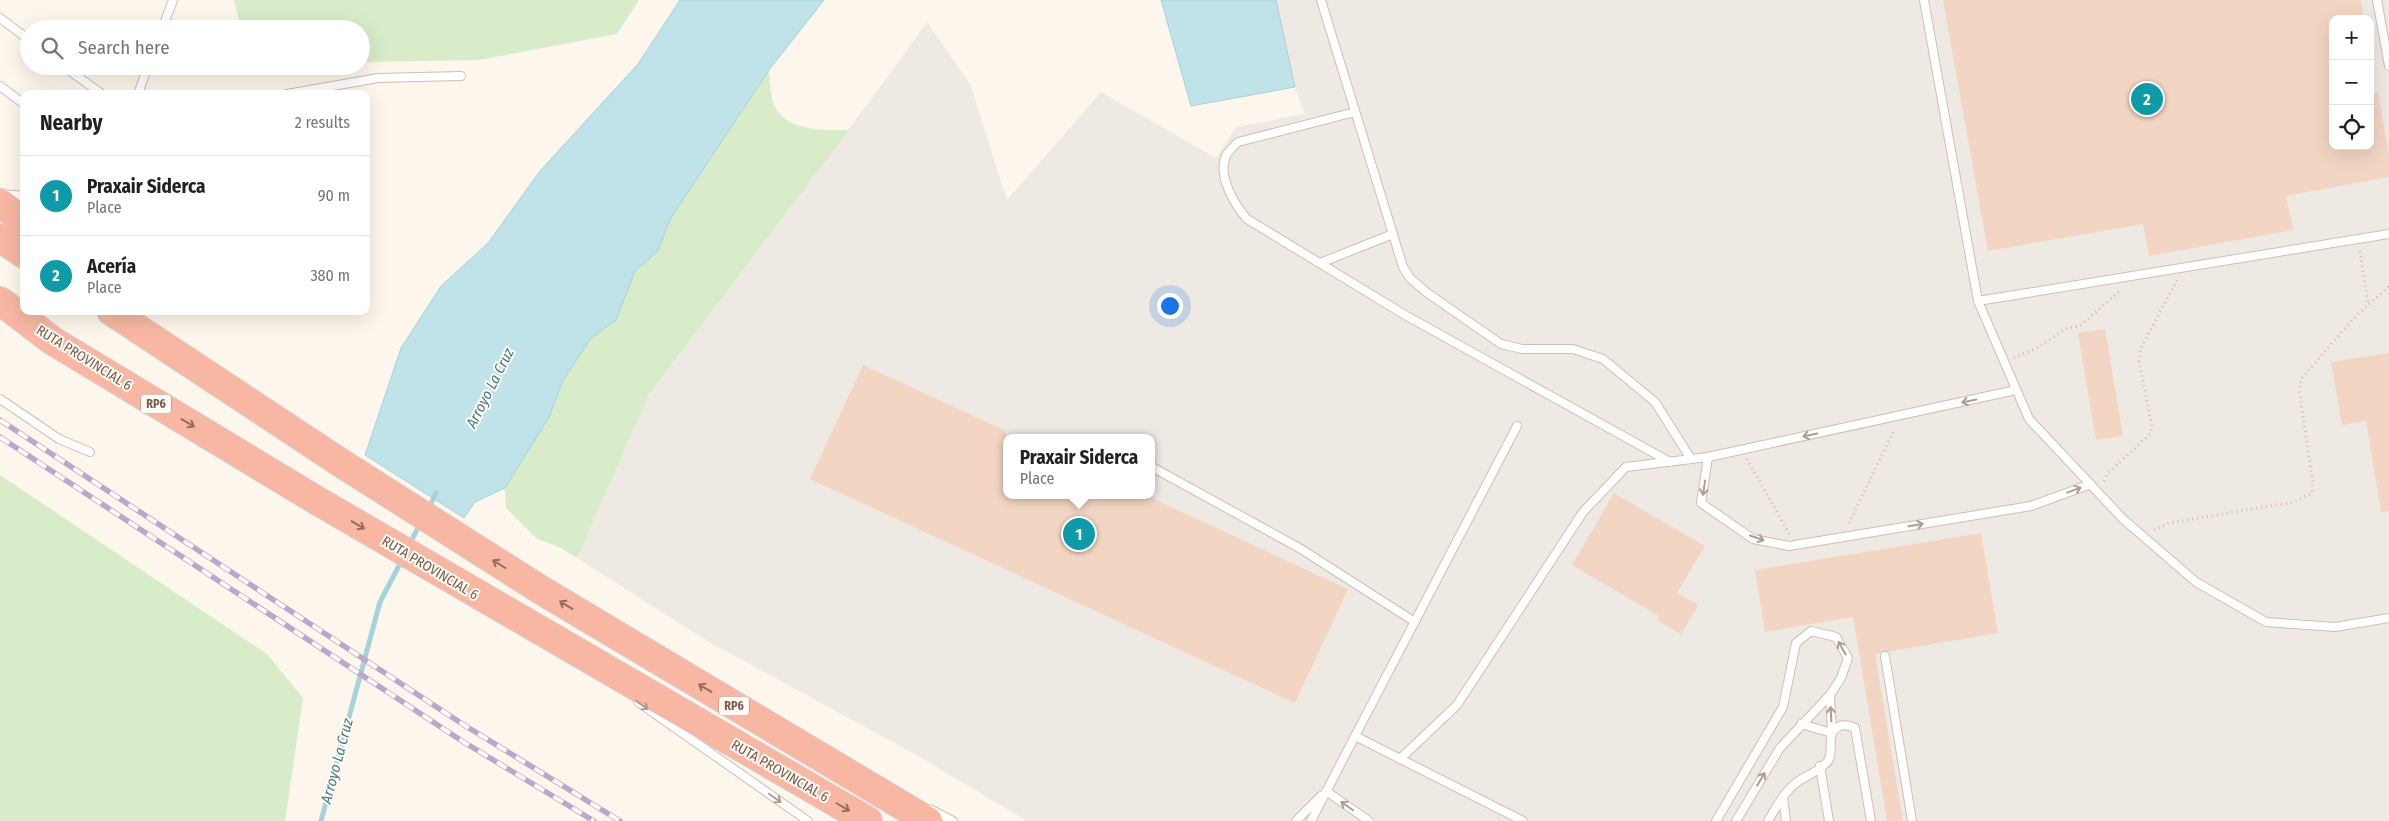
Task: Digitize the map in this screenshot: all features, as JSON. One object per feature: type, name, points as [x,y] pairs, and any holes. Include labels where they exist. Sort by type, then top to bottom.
[{"type":"highway","points":[[0,203],[20,218]]},
{"type":"highway","points":[[0,238],[20,251]]},
{"type":"highway","name":"RUTA PROVINCIAL 6","points":[[0,301],[53,341],[316,500],[522,622],[868,821]]},
{"type":"highway","points":[[0,313],[53,341]]},
{"type":"highway","name":"RP6","points":[[117,315],[341,463],[541,590],[743,711],[923,811]]},
{"type":"highway","points":[[147,315],[341,463]]},
{"type":"lane","points":[[165,20],[173,0]]},
{"type":"lane","points":[[1321,0],[1403,267],[1410,278],[1426,292],[1501,344],[1522,349],[1573,349],[1603,359],[1655,402],[1691,459]]},
{"type":"lane","points":[[1924,0],[1978,301],[2029,419],[2099,494],[2196,582],[2266,622],[2336,627],[2389,618]]},
{"type":"lane","points":[[2377,0],[2389,66]]},
{"type":"lane","points":[[0,18],[20,33]]},
{"type":"lane","points":[[75,75],[96,90]]},
{"type":"lane","points":[[139,90],[145,75]]},
{"type":"lane","points":[[310,90],[378,78],[461,76]]},
{"type":"lane","points":[[0,86],[20,101]]},
{"type":"lane","points":[[1355,112],[1238,142],[1226,155],[1224,171],[1235,205],[1247,218],[1405,315],[1670,462]]},
{"type":"lane","points":[[0,193],[20,196]]},
{"type":"lane","points":[[1320,263],[1393,234]]},
{"type":"lane","points":[[1978,301],[2389,234]]},
{"type":"lane","points":[[1400,759],[1457,705],[1583,512],[1626,467],[1708,457],[2016,390]]},
{"type":"lane","points":[[0,399],[59,439],[90,452]]},
{"type":"lane","points":[[1311,821],[1517,426]]},
{"type":"lane","points":[[1708,457],[1702,502],[1753,538],[1789,546],[2031,506],[2091,484]]},
{"type":"lane","points":[[1155,469],[1301,549],[1414,622]]},
{"type":"lane","points":[[522,622],[604,678]]},
{"type":"lane","points":[[1716,821],[1783,707],[1796,643],[1811,631],[1836,637],[1848,658],[1841,678],[1830,694],[1780,748],[1736,821]]},
{"type":"lane","points":[[1886,656],[1912,821]]},
{"type":"lane","points":[[1768,821],[1783,797],[1795,784],[1820,766],[1827,764],[1830,758],[1832,733],[1830,694]]},
{"type":"lane","points":[[628,695],[808,821]]},
{"type":"lane","points":[[743,711],[866,774]]},
{"type":"lane","points":[[1801,724],[1832,733]]},
{"type":"lane","points":[[1832,733],[1840,726],[1848,725],[1855,728],[1871,821]]},
{"type":"lane","points":[[1355,736],[1523,821]]},
{"type":"lane","points":[[1820,766],[1829,821]]},
{"type":"lane","points":[[1296,821],[1326,791]]},
{"type":"lane","points":[[1326,791],[1368,821]]},
{"type":"lane","points":[[1783,797],[1786,821]]},
{"type":"lane","points":[[923,811],[953,821]]},
{"type":"path","points":[[2358,239],[2368,305]]},
{"type":"path","points":[[2099,494],[2107,474],[2150,434],[2152,427],[2139,361],[2140,350],[2183,268]]},
{"type":"path","points":[[2005,363],[2037,348],[2067,328],[2080,326],[2120,292],[2129,276]]},
{"type":"path","points":[[2142,535],[2169,523],[2294,502],[2312,493],[2313,484],[2299,390],[2301,379],[2356,316],[2389,286]]},
{"type":"path","points":[[1842,537],[1901,415]]},
{"type":"path","points":[[1741,450],[1796,545]]},
{"type":"shaded area","points":[[1276,0],[2389,0],[2389,821],[1027,821],[913,753],[709,642],[577,558],[649,394],[927,22],[970,84],[1007,200],[1101,92],[1216,158],[1236,127],[1305,114],[1295,87]]},
{"type":"green space","points":[[234,0],[639,0],[617,34],[479,60],[370,62],[370,20],[239,20]]},
{"type":"green space","points":[[769,70],[774,105],[787,120],[807,128],[849,130],[649,394],[577,558],[561,548],[536,538],[506,508],[505,488],[549,417],[563,380],[591,338],[616,320],[635,271],[658,251],[670,219]]},
{"type":"green space","points":[[0,475],[267,654],[303,698],[285,821],[0,821]]},
{"type":"water","points":[[680,0],[824,0],[769,70],[670,219],[658,251],[635,271],[616,320],[591,338],[563,380],[549,417],[505,488],[475,502],[464,518],[365,455],[401,348],[441,286],[488,243],[540,171],[638,64]]},
{"type":"water","points":[[1161,0],[1276,0],[1295,87],[1191,106]]},
{"type":"building","points":[[1943,0],[2361,0],[2363,15],[2329,15],[2329,150],[2374,150],[2374,94],[2378,93],[2389,156],[2389,177],[2286,196],[2293,230],[2149,256],[2143,224],[1988,251]]},
{"type":"building","points":[[2105,329],[2123,436],[2096,440],[2078,333]]},
{"type":"building","points":[[2389,353],[2389,511],[2381,512],[2366,421],[2342,425],[2331,362]]},
{"type":"building","points":[[863,365],[1006,431],[1006,434],[1003,434],[1003,499],[1154,499],[1348,589],[1295,703],[810,479]]},
{"type":"building","points":[[1614,493],[1705,546],[1677,593],[1698,605],[1681,634],[1657,620],[1659,616],[1572,565]]},
{"type":"building","points":[[1981,533],[1998,633],[1875,654],[1903,821],[1887,821],[1853,617],[1765,632],[1755,570]]},
{"type":"waterway","name":"Arroyo La Cruz","points":[[428,510],[436,493]]},
{"type":"waterway","name":"Arroyo La Cruz","points":[[409,545],[420,524]]},
{"type":"waterway","name":"Arroyo La Cruz","points":[[321,821],[380,602],[402,560]]},
{"type":"railway","points":[[0,420],[464,725],[620,821]]},
{"type":"railway","points":[[0,437],[462,741],[594,821]]},
{"type":"place","name":"Acería","points":[[2147,99]]},
{"type":"place","name":"Praxair Siderca","points":[[1079,534]]}]
